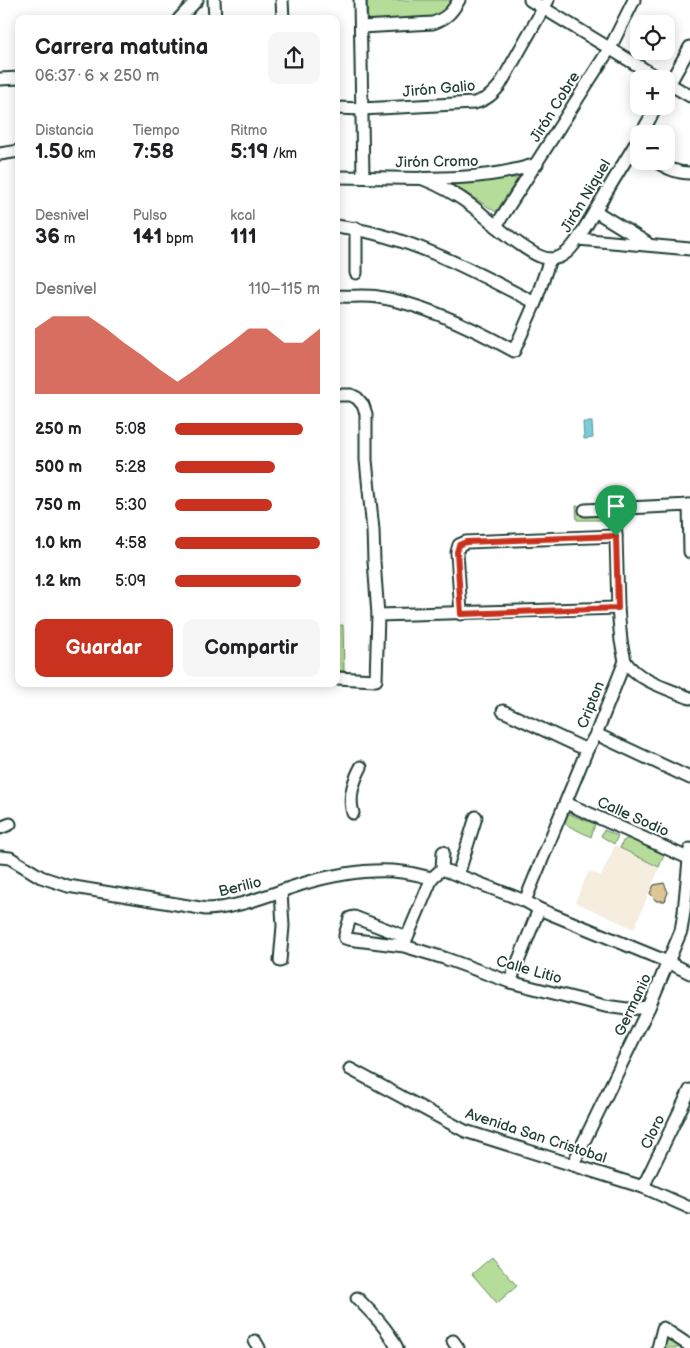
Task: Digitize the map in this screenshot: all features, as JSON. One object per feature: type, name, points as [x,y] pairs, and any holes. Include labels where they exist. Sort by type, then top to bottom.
[{"type":"street","points":[[183,15],[197,0]]},
{"type":"street","points":[[214,0],[215,15]]},
{"type":"street","points":[[282,0],[283,15]]},
{"type":"street","points":[[360,0],[363,177]]},
{"type":"street","points":[[361,27],[433,23],[444,19],[450,14],[459,0]]},
{"type":"street","points":[[530,0],[546,4],[644,70]]},
{"type":"street","name":"Jirón Cobre","points":[[496,226],[610,48],[634,0]]},
{"type":"street","name":"Jirón Galio","points":[[340,108],[362,110],[484,100],[492,95],[500,85],[546,4]]},
{"type":"street","points":[[675,70],[690,47]]},
{"type":"street","points":[[0,80],[15,78]]},
{"type":"street","points":[[675,88],[690,96]]},
{"type":"street","points":[[0,154],[15,152]]},
{"type":"street","name":"Jirón Niquel","points":[[550,259],[560,257],[570,251],[630,157]]},
{"type":"street","name":"Jirón Cromo","points":[[340,177],[421,178],[505,174],[537,164]]},
{"type":"street","points":[[669,170],[690,174]]},
{"type":"street","points":[[340,296],[377,297],[400,302],[462,324],[514,351],[535,303],[550,259],[540,257],[496,226],[471,205],[439,185],[421,178]]},
{"type":"street","points":[[595,212],[649,245]]},
{"type":"street","points":[[340,226],[356,228],[418,246],[461,264],[535,303]]},
{"type":"street","points":[[356,228],[356,273]]},
{"type":"street","points":[[578,239],[690,249]]},
{"type":"street","points":[[340,395],[351,395],[358,398],[366,414],[366,460],[373,530],[378,615],[376,680],[340,678]]},
{"type":"street","points":[[585,510],[689,505],[690,552]]},
{"type":"street","points":[[614,509],[618,608],[625,661],[630,669],[642,677],[690,698]]},
{"type":"street","points":[[461,614],[457,552],[459,545],[466,542],[616,536]]},
{"type":"street","points":[[378,615],[618,608]]},
{"type":"street","name":"Cripton","points":[[525,901],[625,661]]},
{"type":"street","points":[[504,712],[587,750]]},
{"type":"street","points":[[596,734],[690,778]]},
{"type":"street","points":[[353,813],[351,792],[361,767]]},
{"type":"street","name":"Calle Sodio","points":[[566,803],[689,854]]},
{"type":"street","points":[[458,875],[476,817]]},
{"type":"street","points":[[432,878],[442,869],[443,852]]},
{"type":"street","name":"Germanio","points":[[573,1164],[649,1007],[668,962],[682,922],[689,854]]},
{"type":"street","name":"Berilio","points":[[0,857],[10,858],[41,877],[68,886],[206,909],[221,909],[240,905],[328,877],[374,871],[401,872],[432,878]]},
{"type":"street","points":[[442,869],[525,901],[539,909],[668,962],[690,973]]},
{"type":"street","name":"Calle Litio","points":[[432,878],[405,941],[444,958],[510,982],[605,1006],[627,1009],[649,1007]]},
{"type":"street","points":[[280,961],[283,926],[281,891]]},
{"type":"street","points":[[510,982],[539,909]]},
{"type":"street","name":"Avenida San Cristobal","points":[[350,1068],[465,1131],[643,1187],[690,1208]]},
{"type":"street","name":"Cloro","points":[[643,1187],[690,1090]]},
{"type":"street","points":[[357,1298],[393,1339],[397,1348]]},
{"type":"street","points":[[658,1348],[663,1328],[690,1346]]},
{"type":"shaded area","points":[[615,845],[660,867],[634,929],[575,902],[589,871],[601,876]]},
{"type":"green space","points":[[367,0],[455,0],[448,10],[433,19],[368,21]]},
{"type":"green space","points":[[518,178],[496,212],[446,180]]},
{"type":"green space","points":[[603,505],[604,520],[577,520],[576,506]]},
{"type":"green space","points":[[340,625],[343,625],[344,671],[340,671]]},
{"type":"green space","points":[[567,813],[595,824],[591,837],[563,823]]},
{"type":"green space","points":[[604,830],[618,836],[614,844],[601,836]]},
{"type":"green space","points":[[629,838],[664,852],[659,867],[620,848],[623,841]]},
{"type":"green space","points":[[492,1257],[517,1286],[497,1303],[472,1274]]},
{"type":"green space","points":[[667,1335],[688,1348],[660,1348]]},
{"type":"water","points":[[583,422],[592,422],[593,438],[584,439]]},
{"type":"building","points":[[664,883],[668,892],[665,901],[656,901],[650,893],[654,885]]},
{"type":"route","points":[[616,536],[618,608],[461,614],[457,552],[459,545],[466,542],[616,536]]}]
